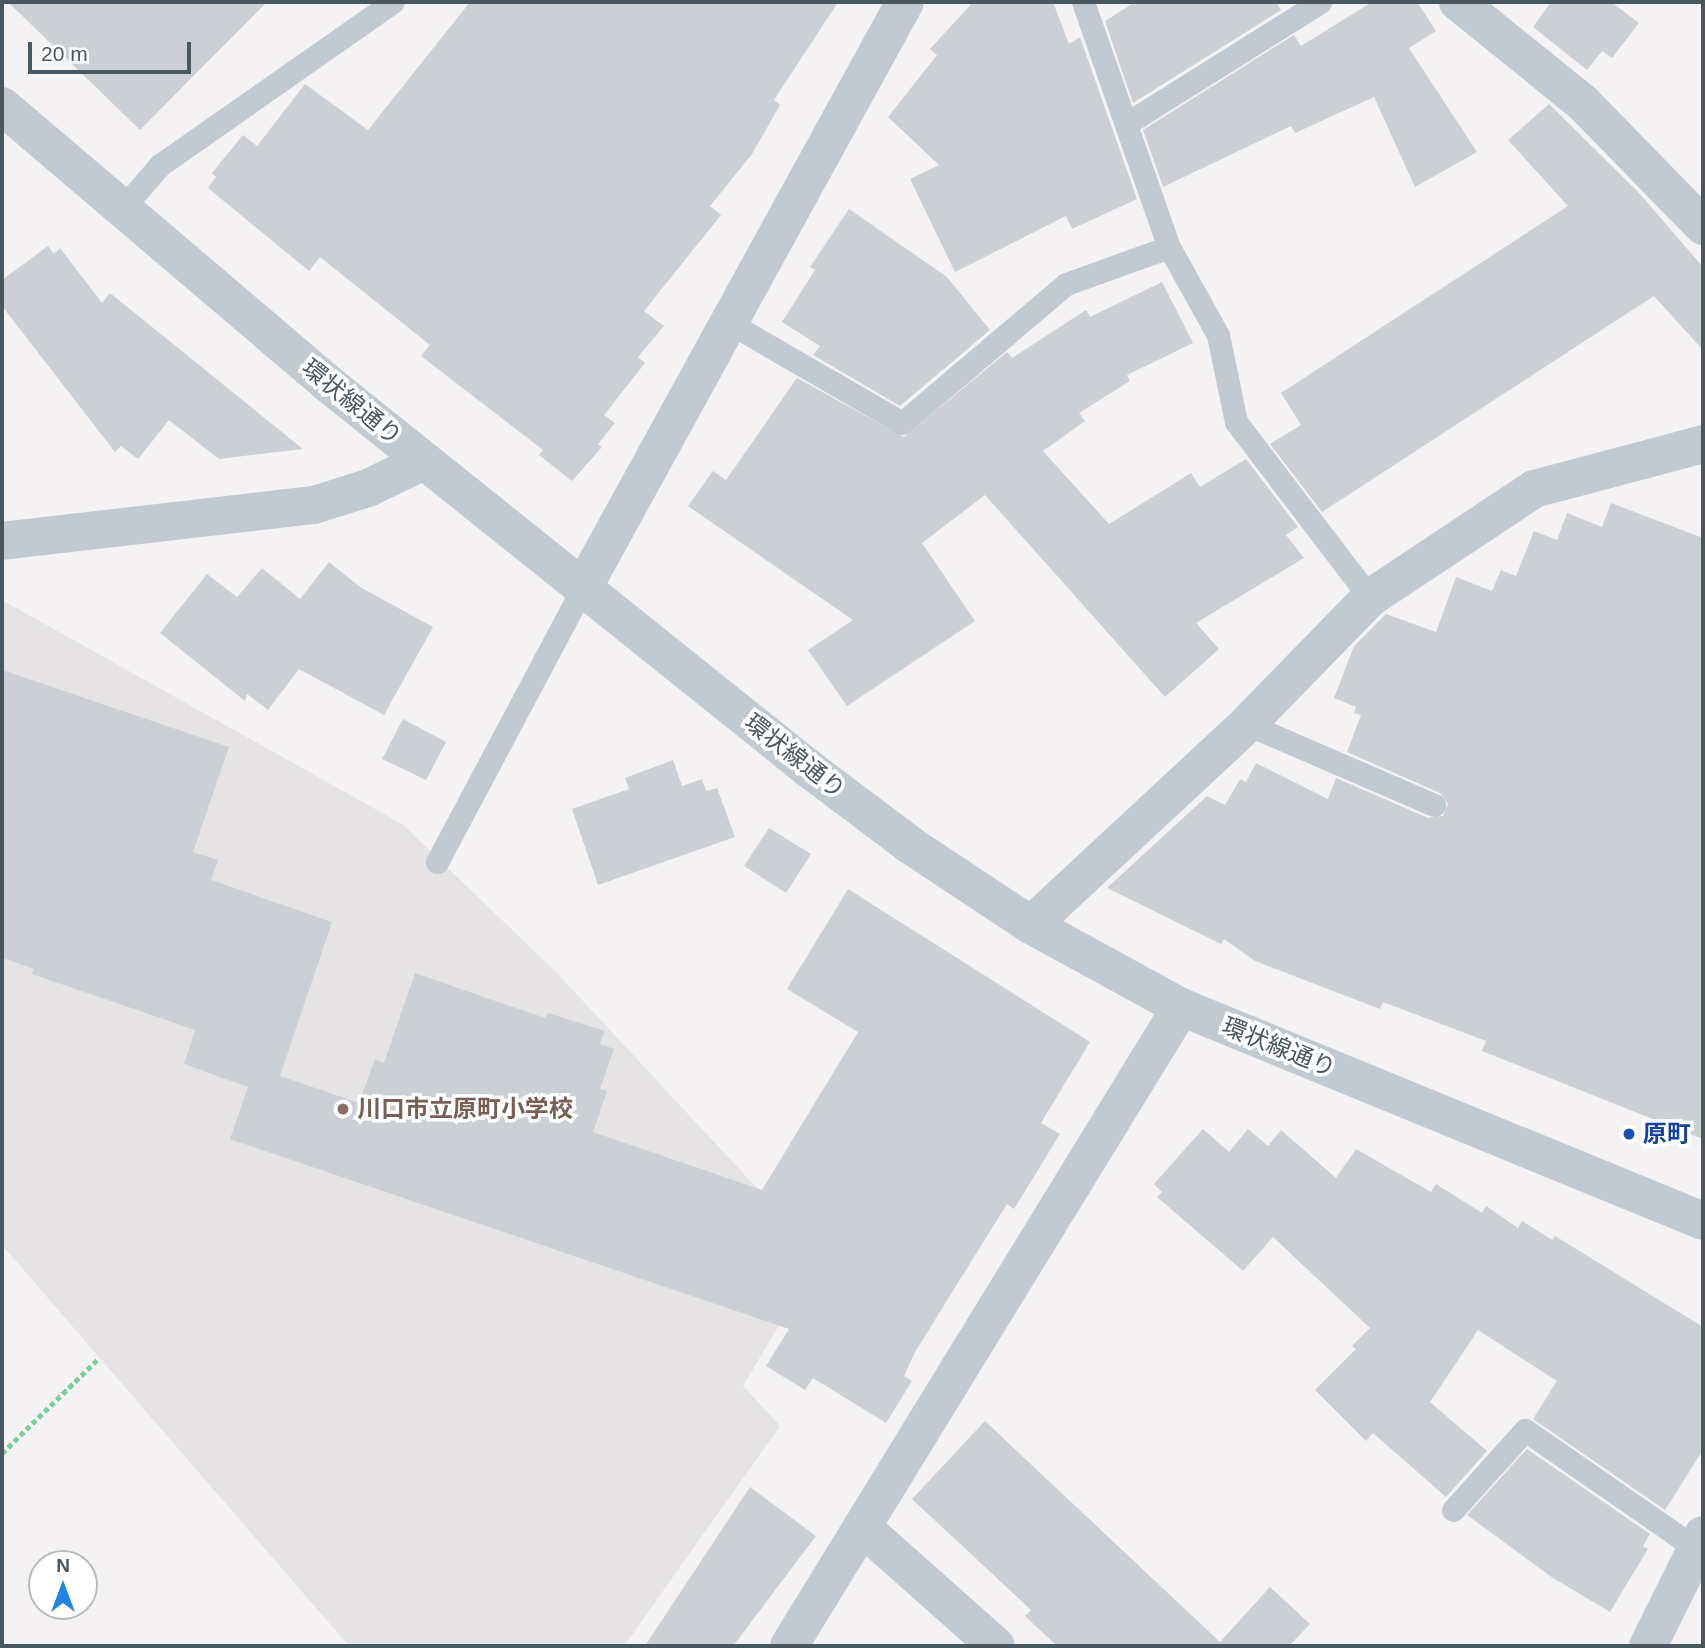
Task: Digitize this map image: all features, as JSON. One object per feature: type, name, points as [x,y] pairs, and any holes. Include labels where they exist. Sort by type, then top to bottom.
[{"type":"street","points":[[583,586],[905,2]]},
{"type":"street","points":[[1458,2],[1584,103],[1703,226]]},
{"type":"street","name":"環状線通り","points":[[2,106],[121,210],[424,461],[828,783],[911,845],[1031,925],[1181,1007],[1703,1221]]},
{"type":"street","points":[[1031,925],[1247,724],[1370,598],[1534,489],[1703,444]]},
{"type":"street","points":[[2,541],[314,505],[368,488],[424,461]]},
{"type":"street","points":[[789,1646],[1181,1007]]},
{"type":"street","points":[[862,1527],[996,1646]]},
{"type":"street","points":[[1648,1646],[1700,1542]]},
{"type":"lane","points":[[121,210],[160,165],[393,2]]},
{"type":"lane","points":[[1083,2],[1129,122],[1169,247],[1218,335],[1236,422],[1370,598]]},
{"type":"lane","points":[[1129,122],[1320,2]]},
{"type":"lane","points":[[727,322],[902,423],[1066,284],[1169,247]]},
{"type":"lane","points":[[437,862],[583,586]]},
{"type":"lane","points":[[1247,724],[1434,805]]},
{"type":"lane","points":[[1453,1510],[1525,1430],[1700,1542]]},
{"type":"path","points":[[2,1453],[99,1357]]},
{"type":"shaded area","name":"川口市立原町小学校","points":[[2,600],[402,824],[556,972],[820,1256],[743,1386],[780,1426],[624,1646],[349,1646],[2,1245]]},
{"type":"building","points":[[8,2],[267,2],[140,130]]},
{"type":"building","points":[[470,2],[838,2],[774,100],[780,105],[752,154],[710,206],[721,215],[644,311],[664,326],[638,357],[645,363],[604,415],[615,423],[598,444],[602,447],[572,481],[539,455],[543,450],[421,356],[430,345],[320,257],[309,271],[208,188],[216,177],[212,173],[243,135],[257,146],[305,84],[368,130]]},
{"type":"building","points":[[973,2],[1053,2],[1069,44],[1080,37],[1137,199],[1072,229],[1066,216],[955,272],[910,179],[939,165],[888,117],[937,55],[930,49]]},
{"type":"building","points":[[1135,2],[1276,2],[1281,10],[1133,103],[1105,21]]},
{"type":"building","points":[[1372,2],[1417,2],[1436,31],[1409,48],[1477,152],[1415,187],[1374,97],[1295,133],[1291,126],[1163,187],[1143,130],[1294,35],[1301,46]]},
{"type":"building","points":[[1551,2],[1611,2],[1639,23],[1612,58],[1602,51],[1587,70],[1533,27]]},
{"type":"building","points":[[1549,104],[1639,193],[1703,267],[1703,350],[1654,296],[1322,512],[1270,444],[1301,425],[1281,393],[1568,206],[1508,140]]},
{"type":"building","points":[[849,209],[947,277],[990,330],[900,406],[813,355],[820,346],[782,322],[815,270],[810,267]]},
{"type":"building","points":[[48,246],[54,254],[60,248],[102,303],[110,293],[303,449],[219,459],[169,420],[138,459],[121,446],[115,452],[2,306],[2,280]]},
{"type":"building","points":[[1162,282],[1193,343],[1127,375],[1130,381],[1079,413],[1085,421],[1043,451],[1109,524],[1191,473],[1200,487],[1246,459],[1298,527],[1286,535],[1304,558],[1196,623],[1219,649],[1165,697],[985,495],[922,543],[975,621],[847,706],[808,650],[853,620],[688,506],[713,471],[726,480],[797,378],[904,437],[1007,352],[1012,358],[1086,310],[1090,317]]},
{"type":"building","points":[[1611,503],[1703,538],[1703,1139],[1482,1051],[1486,1041],[1383,1002],[1380,1009],[1255,961],[1224,939],[1221,944],[1107,888],[1207,796],[1225,805],[1240,779],[1246,782],[1256,763],[1328,799],[1336,778],[1428,818],[1443,816],[1448,804],[1440,793],[1347,752],[1361,715],[1354,713],[1356,707],[1334,698],[1354,646],[1386,614],[1436,632],[1456,577],[1492,591],[1501,570],[1516,576],[1534,531],[1557,540],[1567,513],[1602,527]]},
{"type":"building","points":[[329,562],[360,587],[433,627],[384,715],[299,669],[268,710],[247,694],[245,701],[160,633],[207,574],[237,597],[262,568],[300,599]]},
{"type":"building","points":[[2,670],[229,747],[193,852],[218,860],[211,880],[332,922],[280,1076],[359,1103],[375,1059],[384,1063],[415,973],[545,1018],[548,1013],[605,1031],[600,1044],[614,1049],[600,1089],[607,1091],[593,1132],[762,1190],[858,1032],[787,989],[848,889],[1090,1042],[1041,1123],[1060,1134],[1014,1209],[1007,1204],[915,1352],[904,1376],[912,1381],[886,1423],[813,1378],[805,1390],[766,1366],[789,1329],[230,1139],[248,1087],[184,1064],[195,1030],[32,974],[34,969],[2,958]]},
{"type":"building","points":[[403,719],[446,742],[426,780],[382,759]]},
{"type":"building","points":[[673,760],[682,786],[702,779],[706,791],[717,788],[735,837],[598,885],[572,809],[629,789],[625,778]]},
{"type":"building","points":[[769,828],[811,854],[786,893],[744,866]]},
{"type":"building","points":[[1203,1129],[1229,1152],[1248,1129],[1268,1146],[1281,1130],[1336,1178],[1356,1149],[1431,1192],[1436,1184],[1482,1213],[1486,1206],[1518,1228],[1522,1221],[1552,1240],[1555,1236],[1703,1327],[1703,1450],[1665,1510],[1533,1419],[1557,1381],[1478,1330],[1430,1402],[1487,1451],[1446,1497],[1373,1433],[1366,1441],[1315,1390],[1356,1349],[1352,1346],[1370,1328],[1273,1237],[1243,1271],[1157,1197],[1162,1192],[1154,1184]]},
{"type":"building","points":[[985,1421],[1220,1642],[1270,1587],[1310,1624],[1289,1646],[1057,1646],[1025,1616],[1031,1610],[912,1499]]},
{"type":"building","points":[[1527,1449],[1650,1534],[1643,1546],[1648,1549],[1610,1612],[1553,1578],[1467,1515]]},
{"type":"building","points":[[750,1487],[816,1536],[733,1646],[645,1646]]},
{"type":"place","name":"川口市立原町小学校","points":[[343,1109]]},
{"type":"place","name":"原町","points":[[1629,1134]]}]
